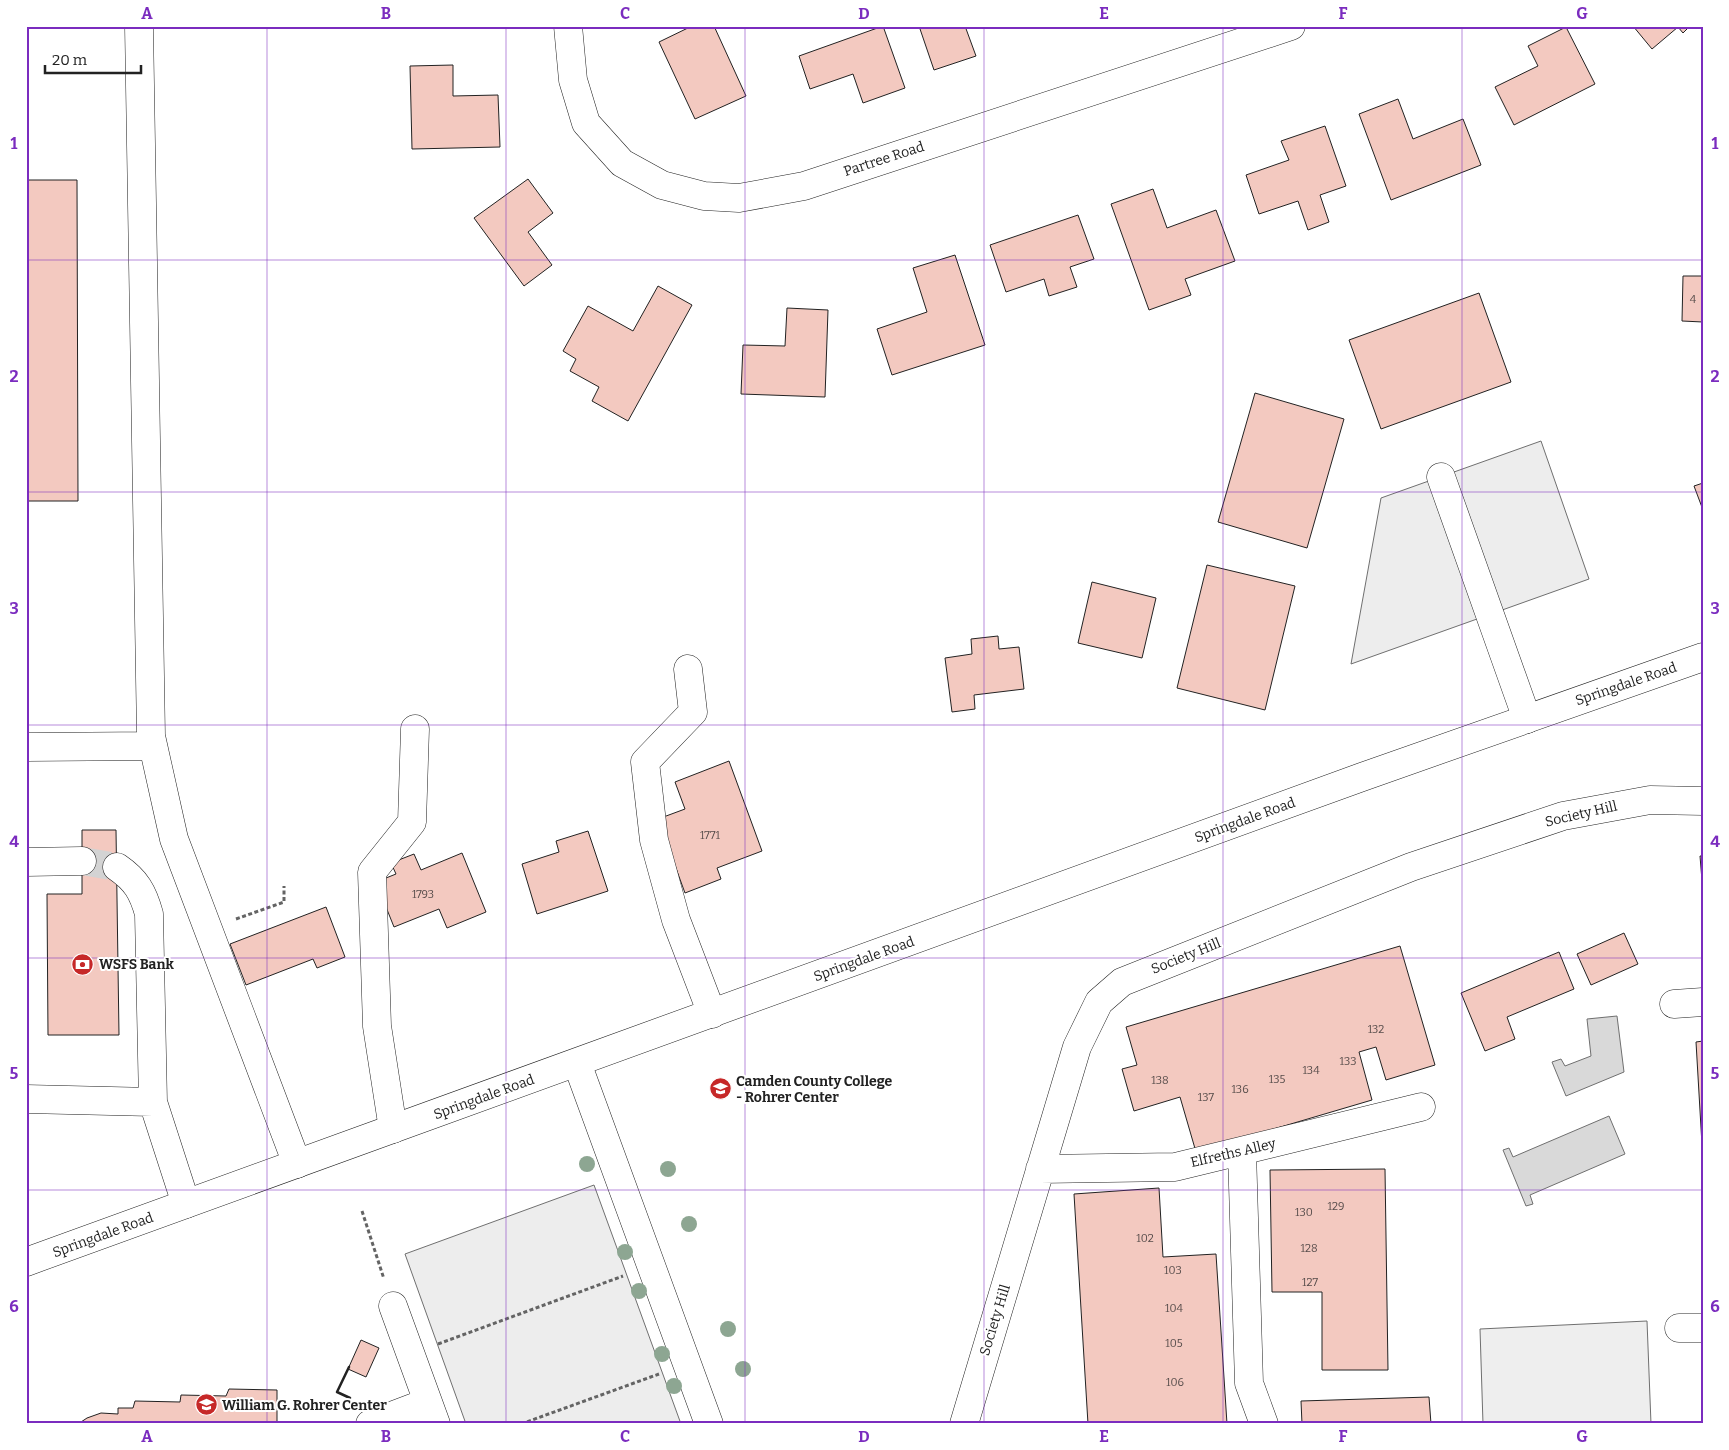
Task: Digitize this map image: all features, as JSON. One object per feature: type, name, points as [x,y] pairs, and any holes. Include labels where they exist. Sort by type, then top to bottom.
[{"type":"street","points":[[139,26],[151,736],[174,839],[297,1164]]},
{"type":"street","name":"Partree Road","points":[[568,26],[573,80],[586,123],[622,163],[662,185],[704,196],[739,198],[804,186],[1291,26]]},
{"type":"street","points":[[1441,477],[1527,719]]},
{"type":"street","name":"Springdale Road","points":[[26,1262],[1703,657]]},
{"type":"street","points":[[688,668],[693,712],[645,762],[654,840],[676,920],[712,1014]]},
{"type":"street","points":[[393,1130],[377,1026],[372,872],[412,822],[415,729]]},
{"type":"street","points":[[26,746],[153,746]]},
{"type":"street","name":"Society Hill","points":[[964,1424],[1077,1047],[1099,1002],[1122,982],[1411,867],[1563,816],[1650,800],[1703,801]]},
{"type":"street","points":[[26,862],[82,861]]},
{"type":"street","points":[[116,867],[132,877],[144,894],[149,914],[152,1102],[186,1204]]},
{"type":"street","points":[[1674,1004],[1703,1002]]},
{"type":"street","points":[[578,1063],[709,1424]]},
{"type":"street","points":[[26,1099],[152,1102]]},
{"type":"street","name":"Elfreths Alley","points":[[1040,1169],[1175,1167],[1421,1107]]},
{"type":"street","points":[[1242,1152],[1249,1383],[1264,1424]]},
{"type":"street","points":[[370,1424],[432,1413],[393,1306]]},
{"type":"path","points":[[208,929],[284,902],[284,886]]},
{"type":"path","points":[[362,1211],[393,1306]]},
{"type":"path","points":[[410,1354],[652,1266]]},
{"type":"path","points":[[520,1424],[687,1364]]},
{"type":"shaded area","points":[[1541,441],[1589,579],[1351,664],[1381,498]]},
{"type":"shaded area","points":[[1617,1016],[1624,1072],[1566,1096],[1552,1062],[1561,1059],[1565,1066],[1591,1056],[1587,1019]]},
{"type":"shaded area","points":[[1609,1116],[1625,1154],[1530,1195],[1533,1204],[1526,1206],[1503,1150],[1509,1148],[1513,1157]]},
{"type":"shaded area","points":[[594,1185],[681,1424],[466,1424],[405,1254]]},
{"type":"shaded area","points":[[1647,1321],[1651,1424],[1483,1424],[1480,1329]]},
{"type":"building","points":[[692,26],[714,26],[746,96],[695,119],[659,42]]},
{"type":"building","points":[[883,26],[905,88],[863,103],[853,74],[810,89],[799,56]]},
{"type":"building","points":[[919,26],[965,26],[976,56],[934,70]]},
{"type":"building","points":[[1633,26],[1690,26],[1683,33],[1678,27],[1652,49]]},
{"type":"building","points":[[1566,27],[1595,84],[1514,125],[1495,87],[1538,66],[1528,46]]},
{"type":"building","points":[[453,65],[453,96],[498,95],[500,147],[412,149],[410,66]]},
{"type":"building","points":[[1398,99],[1413,139],[1463,119],[1481,165],[1391,200],[1359,114]]},
{"type":"building","points":[[1325,126],[1346,186],[1320,195],[1329,222],[1308,230],[1298,201],[1259,214],[1246,175],[1289,160],[1281,141]]},
{"type":"building","points":[[528,179],[553,213],[528,232],[552,265],[524,286],[474,218]]},
{"type":"building","points":[[26,180],[77,180],[78,501],[26,501]]},
{"type":"building","points":[[1153,189],[1167,228],[1216,210],[1235,261],[1185,279],[1191,295],[1149,310],[1111,204]]},
{"type":"building","points":[[1078,215],[1094,259],[1070,267],[1077,287],[1049,296],[1044,279],[1006,292],[990,245]]},
{"type":"building","points":[[955,255],[985,345],[892,375],[877,329],[927,312],[913,268]]},
{"type":"building","points":[[1683,276],[1703,276],[1703,322],[1682,321]]},
{"type":"building","points":[[658,286],[692,305],[628,421],[592,401],[599,387],[570,371],[576,359],[563,351],[588,306],[633,331]]},
{"type":"building","points":[[1479,293],[1511,382],[1381,429],[1349,340]]},
{"type":"building","points":[[787,308],[828,310],[825,397],[741,394],[743,345],[785,346]]},
{"type":"building","points":[[1255,393],[1344,419],[1307,548],[1218,522]]},
{"type":"building","points":[[1703,483],[1703,510],[1694,486]]},
{"type":"building","points":[[1207,565],[1295,586],[1265,710],[1177,688]]},
{"type":"building","points":[[1092,582],[1156,598],[1142,658],[1078,643]]},
{"type":"building","points":[[998,636],[999,649],[1019,647],[1024,689],[974,695],[975,709],[952,712],[945,658],[972,654],[971,639]]},
{"type":"building","points":[[729,761],[762,851],[717,868],[721,879],[685,893],[658,819],[685,809],[675,782]]},
{"type":"building","name":"WSFS Bank","points":[[82,830],[116,830],[119,1035],[48,1035],[47,894],[82,894]]},
{"type":"building","points":[[588,831],[608,891],[537,914],[522,864],[559,852],[556,841]]},
{"type":"building","points":[[462,853],[486,912],[447,928],[439,909],[394,927],[376,882],[396,874],[391,863],[414,854],[421,870]]},
{"type":"building","points":[[1700,856],[1703,856],[1703,893]]},
{"type":"building","points":[[326,907],[345,957],[317,968],[313,959],[246,985],[230,944]]},
{"type":"building","points":[[1624,933],[1638,964],[1591,985],[1577,954]]},
{"type":"building","points":[[1400,946],[1435,1065],[1386,1080],[1376,1047],[1359,1052],[1372,1100],[1196,1152],[1180,1097],[1134,1111],[1122,1069],[1137,1065],[1126,1027]]},
{"type":"building","points":[[1559,952],[1574,989],[1507,1017],[1515,1039],[1485,1051],[1461,993]]},
{"type":"building","points":[[1703,1041],[1703,1145],[1702,1145],[1696,1042]]},
{"type":"building","points":[[1385,1169],[1388,1370],[1322,1370],[1322,1292],[1272,1292],[1270,1170]]},
{"type":"building","points":[[1159,1188],[1163,1257],[1216,1254],[1227,1424],[1088,1424],[1074,1194]]},
{"type":"building","points":[[361,1340],[379,1348],[366,1377],[348,1369]]},
{"type":"building","name":"William G. Rohrer Center","points":[[229,1389],[277,1390],[277,1424],[78,1424],[87,1418],[101,1413],[118,1414],[118,1408],[133,1408],[135,1401],[180,1402],[181,1395],[226,1396]]},
{"type":"building","points":[[1429,1397],[1431,1424],[1302,1424],[1301,1401]]},
{"type":"tunnel","points":[[82,861],[117,867]]},
{"type":"wall","points":[[349,1367],[337,1392],[350,1398]]},
{"type":"place","name":"WSFS Bank","points":[[83,964]]},
{"type":"place","name":"Camden County College - Rohrer Center","points":[[720,1089]]},
{"type":"place","name":"William G. Rohrer Center","points":[[206,1405]]}]
